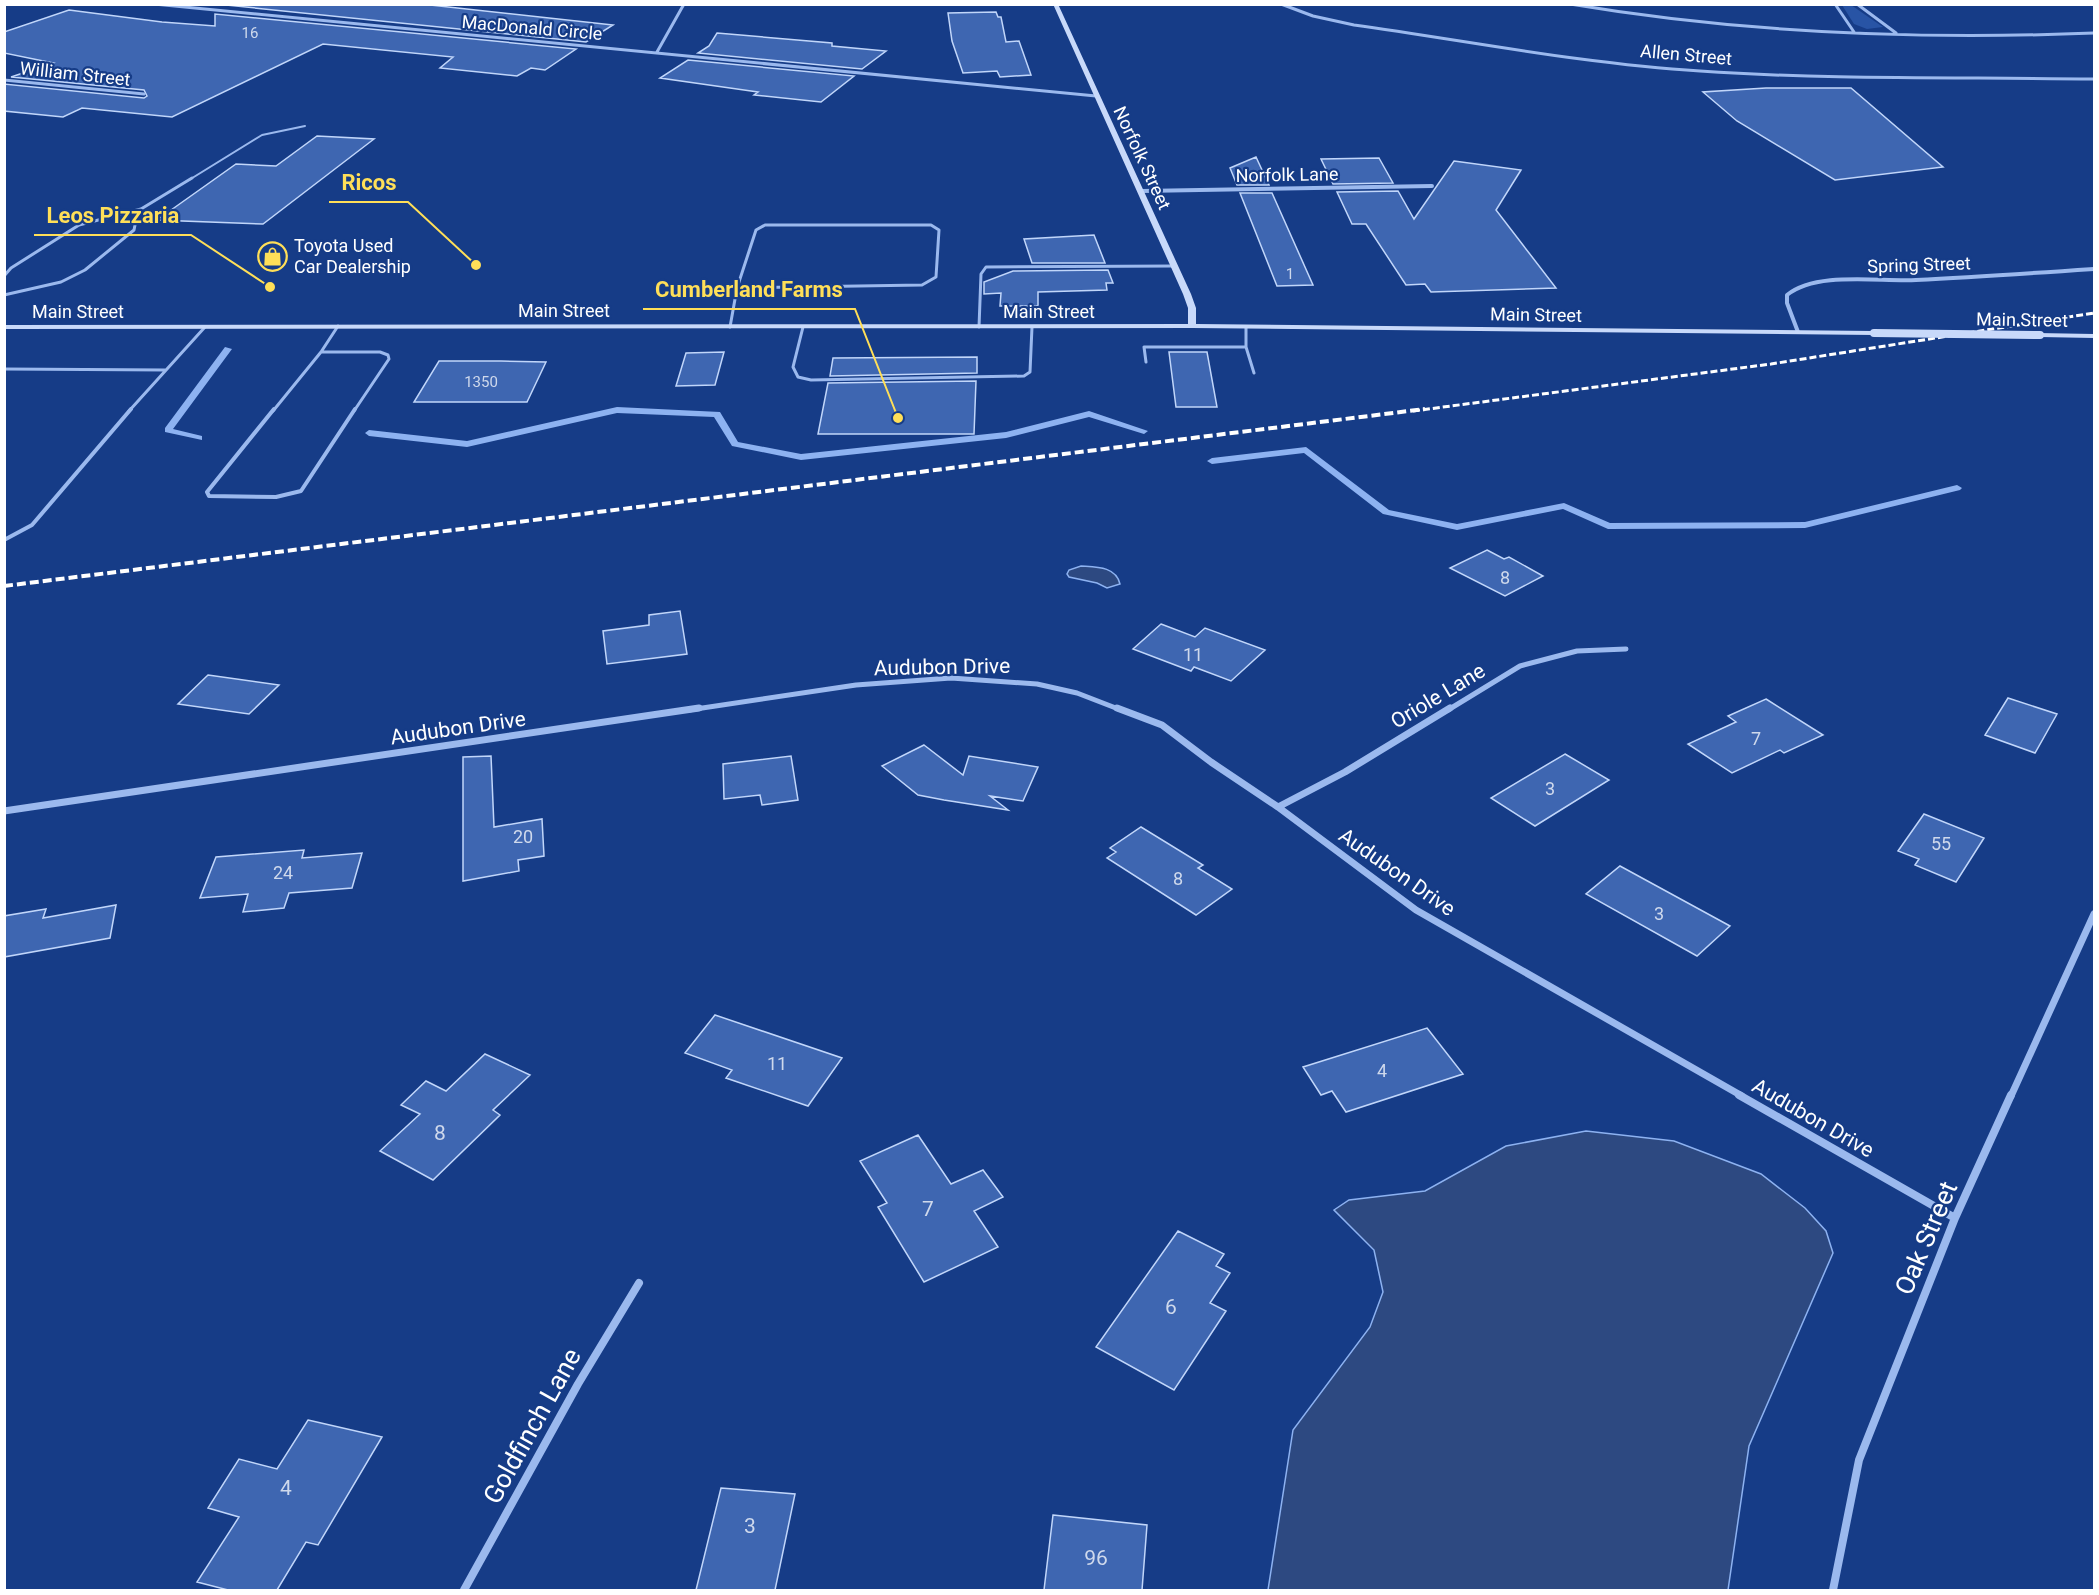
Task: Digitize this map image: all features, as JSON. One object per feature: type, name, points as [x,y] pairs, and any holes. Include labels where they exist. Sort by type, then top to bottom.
[{"type":"main road","name":"Norfolk Street","points":[[1055,4],[1175,266],[1192,308],[1192,326]]},
{"type":"main road","name":"Main Street","points":[[4,327],[1192,326],[2094,336]]},
{"type":"street","name":"MacDonald Circle","points":[[154,4],[1096,96]]},
{"type":"street","points":[[657,52],[684,4]]},
{"type":"street","name":"Allen Street","points":[[1281,4],[1313,16],[1354,26],[1620,63],[1698,71],[1780,75],[2094,79]]},
{"type":"street","points":[[1570,4],[1698,22],[1854,32],[2094,33]]},
{"type":"street","points":[[1835,4],[1854,32]]},
{"type":"street","points":[[1857,4],[1897,33]]},
{"type":"street","name":"William Street","points":[[4,80],[144,94]]},
{"type":"street","name":"Norfolk Lane","points":[[1142,191],[1432,186]]},
{"type":"street","name":"Spring Street","points":[[1798,332],[1787,303],[1787,295],[1796,288],[1812,284],[1836,280],[1914,280],[2094,269]]},
{"type":"street","name":"Oriole Lane","points":[[1278,807],[1345,772],[1520,666],[1577,651],[1626,649]]},
{"type":"street","name":"Audubon Drive","points":[[4,810],[856,685],[951,678],[1037,684],[1077,693],[1162,726],[1278,807],[1416,910],[1955,1218]]},
{"type":"street","name":"Oak Street","points":[[1833,1590],[1859,1460],[1955,1218],[2094,914]]},
{"type":"street","name":"Goldfinch Lane","points":[[464,1590],[578,1384],[639,1282]]},
{"type":"lane","points":[[4,276],[11,268],[79,225],[105,216],[141,209],[262,135],[305,126]]},
{"type":"lane","points":[[4,295],[9,292],[39,288],[79,274],[134,230],[141,209]]},
{"type":"lane","points":[[729,327],[737,288],[756,230],[765,225],[931,225],[939,230],[936,277],[922,285],[737,288]]},
{"type":"lane","points":[[979,327],[981,274],[986,267],[1175,266]]},
{"type":"lane","points":[[4,288],[9,292]]},
{"type":"lane","points":[[321,352],[380,352],[388,354],[389,359],[301,491],[276,497],[209,496],[207,492],[321,352],[338,326]]},
{"type":"lane","points":[[4,540],[32,525],[165,370],[206,327]]},
{"type":"lane","points":[[803,327],[793,367],[798,377],[811,380],[1024,376],[1030,372],[1032,327]]},
{"type":"lane","points":[[1245,327],[1246,347],[1254,373]]},
{"type":"lane","points":[[1146,362],[1144,347],[1246,347]]},
{"type":"lane","points":[[4,369],[165,370]]},
{"type":"shaded area","points":[[1842,5],[1851,5],[1883,27],[1867,29],[1854,24]]},
{"type":"shaded area","points":[[1081,566],[1098,567],[1110,571],[1118,578],[1120,584],[1107,588],[1097,583],[1069,577],[1067,574],[1069,570]]},
{"type":"shaded area","points":[[1586,1131],[1674,1141],[1761,1174],[1805,1208],[1826,1231],[1833,1253],[1749,1446],[1728,1590],[1268,1590],[1293,1430],[1370,1327],[1383,1292],[1374,1250],[1334,1210],[1349,1200],[1425,1191],[1506,1146]]},
{"type":"building","points":[[216,4],[421,4],[613,25],[586,42]]},
{"type":"building","points":[[69,10],[215,26],[215,14],[576,49],[545,70],[531,68],[517,76],[440,68],[453,57],[323,44],[172,117],[82,108],[63,117],[4,111],[4,84],[144,98],[147,96],[144,90],[11,77],[53,63],[4,53],[4,32]]},
{"type":"building","points":[[996,12],[998,17],[1001,17],[1006,42],[1019,41],[1031,75],[1000,77],[997,71],[963,73],[952,41],[948,13]]},
{"type":"building","points":[[717,33],[832,43],[832,46],[886,51],[862,69],[698,53],[709,46]]},
{"type":"building","points":[[688,60],[854,76],[821,102],[754,95],[758,92],[660,78]]},
{"type":"building","points":[[1766,88],[1851,88],[1943,167],[1835,180],[1737,121],[1703,92]]},
{"type":"building","points":[[317,136],[374,139],[263,224],[157,220],[236,164],[276,166]]},
{"type":"building","points":[[1256,157],[1269,185],[1237,185],[1230,168]]},
{"type":"building","points":[[1379,158],[1393,183],[1333,184],[1321,159]]},
{"type":"building","points":[[1454,161],[1521,170],[1496,210],[1556,288],[1431,292],[1425,284],[1406,285],[1366,224],[1352,224],[1337,192],[1398,191],[1414,219]]},
{"type":"building","points":[[1240,193],[1272,193],[1313,285],[1277,286]]},
{"type":"building","points":[[1094,235],[1105,263],[1032,263],[1024,239]]},
{"type":"building","points":[[1108,270],[1113,283],[1106,283],[1107,290],[1038,292],[1038,306],[1000,306],[1001,293],[984,294],[984,282],[1013,271]]},
{"type":"building","points":[[724,352],[715,385],[676,386],[686,353]]},
{"type":"building","points":[[1169,352],[1207,352],[1217,407],[1176,407]]},
{"type":"building","points":[[977,357],[977,373],[830,376],[833,358]]},
{"type":"building","points":[[439,361],[546,362],[527,402],[414,402]]},
{"type":"building","points":[[976,381],[974,434],[818,434],[828,383]]},
{"type":"building","points":[[1487,550],[1504,559],[1509,557],[1543,576],[1505,596],[1450,568]]},
{"type":"building","points":[[680,611],[687,654],[607,664],[603,631],[649,625],[649,615]]},
{"type":"building","points":[[1161,624],[1195,637],[1205,628],[1265,650],[1231,681],[1194,667],[1191,671],[1133,649]]},
{"type":"building","points":[[208,675],[279,685],[249,714],[178,704]]},
{"type":"building","points":[[2008,698],[2057,714],[2035,753],[1985,735]]},
{"type":"building","points":[[1766,699],[1823,735],[1784,753],[1780,750],[1732,773],[1688,744],[1736,722],[1728,716]]},
{"type":"building","points":[[924,745],[963,775],[969,756],[1038,767],[1023,801],[990,796],[1008,810],[918,795],[882,766]]},
{"type":"building","points":[[1565,754],[1609,780],[1535,826],[1491,798]]},
{"type":"building","points":[[491,756],[494,827],[542,819],[544,856],[518,860],[519,871],[463,881],[463,757]]},
{"type":"building","points":[[791,756],[798,800],[762,805],[760,795],[724,799],[723,764]]},
{"type":"building","points":[[1924,814],[1984,838],[1956,882],[1915,865],[1919,859],[1898,851]]},
{"type":"building","points":[[1141,827],[1203,865],[1198,868],[1232,889],[1196,915],[1107,858],[1116,852],[1110,848]]},
{"type":"building","points":[[304,850],[302,858],[362,853],[352,888],[289,893],[284,908],[243,912],[248,894],[200,898],[216,857]]},
{"type":"building","points":[[1620,866],[1730,926],[1697,956],[1586,894]]},
{"type":"building","points":[[116,905],[110,938],[4,957],[4,916],[46,909],[43,918]]},
{"type":"building","points":[[715,1015],[842,1058],[808,1106],[726,1078],[732,1070],[685,1053]]},
{"type":"building","points":[[1427,1028],[1463,1074],[1346,1112],[1332,1091],[1321,1095],[1303,1067]]},
{"type":"building","points":[[485,1054],[530,1075],[493,1110],[500,1115],[433,1180],[380,1151],[420,1114],[401,1105],[426,1081],[446,1091]]},
{"type":"building","points":[[918,1135],[951,1184],[983,1170],[1003,1197],[974,1211],[998,1247],[924,1282],[878,1207],[887,1203],[860,1161]]},
{"type":"building","points":[[1178,1231],[1224,1254],[1216,1266],[1230,1273],[1210,1303],[1226,1311],[1174,1390],[1096,1347]]},
{"type":"building","points":[[308,1420],[382,1437],[318,1545],[306,1542],[277,1590],[228,1590],[197,1582],[239,1517],[208,1508],[239,1459],[277,1469]]},
{"type":"building","points":[[721,1488],[795,1494],[775,1590],[696,1590]]},
{"type":"building","points":[[1053,1515],[1147,1525],[1142,1590],[1044,1590]]},
{"type":"waterway","points":[[199,438],[168,430],[228,349]]},
{"type":"waterway","points":[[369,433],[467,444],[617,410],[717,414],[735,444],[801,457],[1006,435],[1089,414],[1144,431]]},
{"type":"waterway","points":[[1212,461],[1306,450],[1386,512],[1457,527],[1564,506],[1608,526],[1805,525],[1957,488]]},
{"type":"railway","points":[[1413,411],[1771,364],[2094,313]]},
{"type":"railway","points":[[4,586],[1425,409]]},
{"type":"place","name":"Toyota Used Car Dealership","points":[[273,256]]},
{"type":"place","name":"Ricos","points":[[476,265]]},
{"type":"place","name":"Leos Pizzaria","points":[[270,287]]},
{"type":"place","name":"Cumberland Farms","points":[[898,418]]}]
